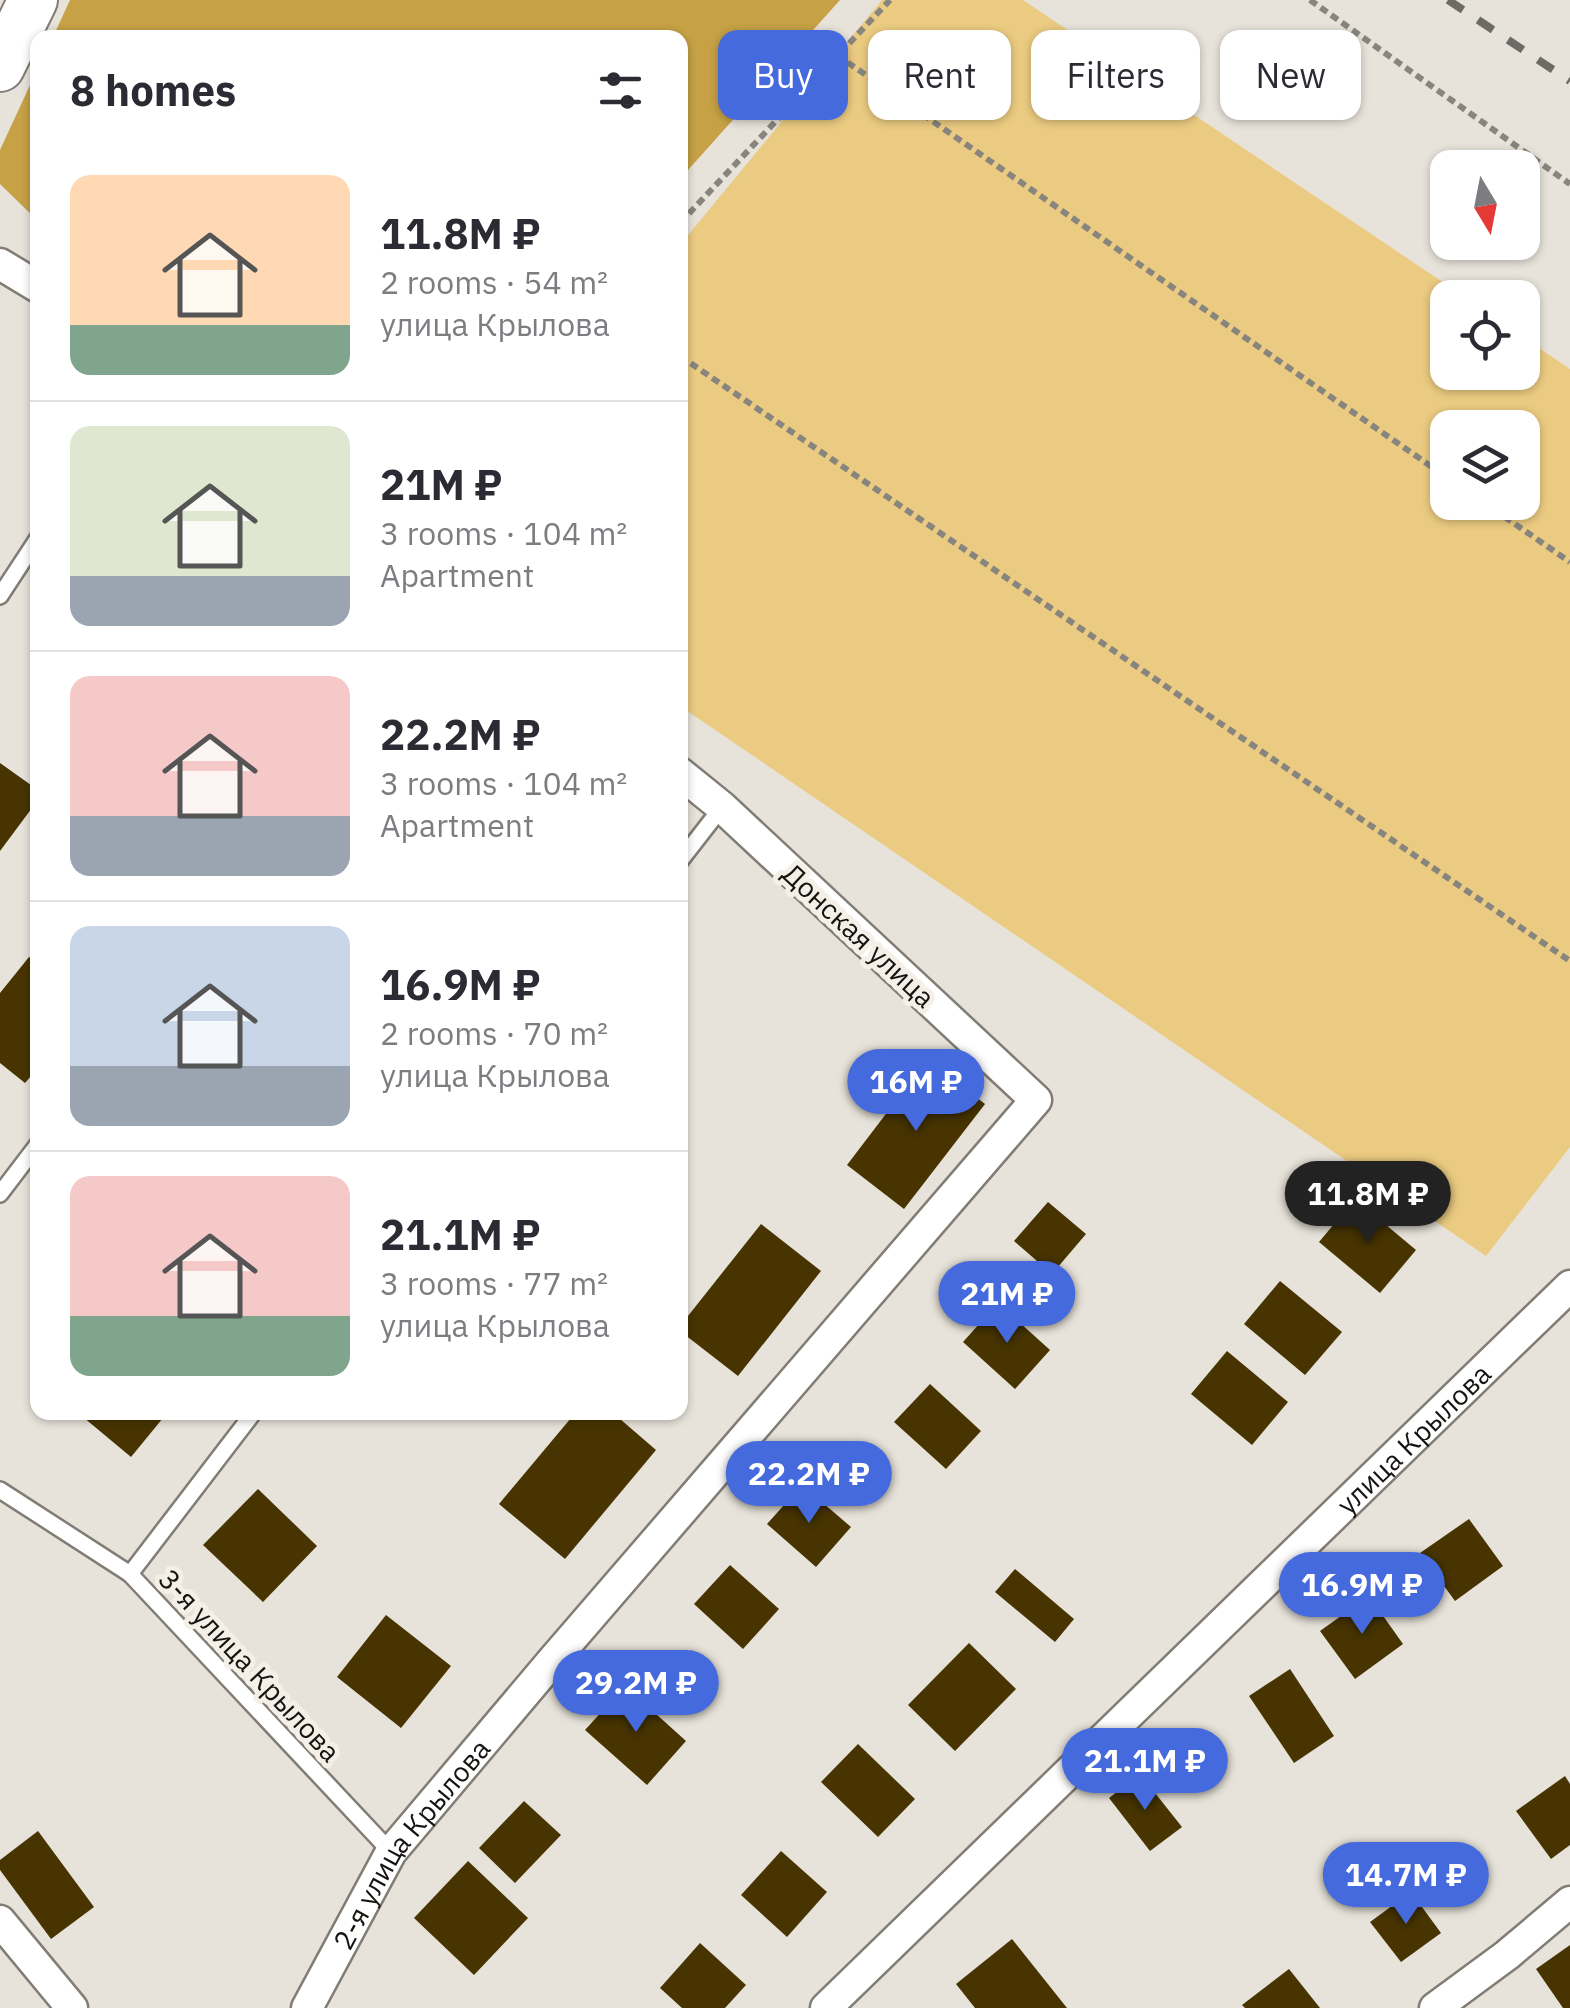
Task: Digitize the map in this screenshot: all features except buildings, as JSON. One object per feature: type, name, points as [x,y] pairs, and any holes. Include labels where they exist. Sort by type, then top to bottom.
[{"type":"main road","points":[[0,67],[32,0]]},
{"type":"street","points":[[0,264],[30,282]]},
{"type":"street","name":"Донская улица","points":[[688,779],[1036,1100]]},
{"type":"street","name":"2-я улица Крылова","points":[[307,2008],[391,1852],[1036,1100]]},
{"type":"street","name":"улица Крылова","points":[[826,2008],[1570,1286]]},
{"type":"street","points":[[1435,2008],[1570,1902]]},
{"type":"street","points":[[0,1921],[72,2008]]},
{"type":"lane","points":[[0,596],[30,550]]},
{"type":"lane","points":[[688,851],[722,807]]},
{"type":"lane","points":[[0,1194],[30,1155]]},
{"type":"lane","name":"3-я улица Крылова","points":[[248,1420],[130,1574],[391,1852]]},
{"type":"lane","points":[[0,1490],[130,1574]]},
{"type":"path","points":[[848,44],[890,0]]},
{"type":"path","points":[[1310,0],[1570,184]]},
{"type":"path","points":[[848,63],[1430,466]]},
{"type":"path","points":[[688,214],[776,120]]},
{"type":"path","points":[[688,361],[1570,960]]},
{"type":"path","points":[[1510,520],[1570,562]]},
{"type":"shaded area","points":[[70,0],[840,0],[813,30],[718,30],[718,120],[733,120],[688,170],[688,30],[56,30]]},
{"type":"shaded area","points":[[882,0],[1023,0],[1068,30],[1031,30],[1031,120],[1200,119],[1440,280],[1430,280],[1430,390],[1540,390],[1540,349],[1570,369],[1570,1147],[1486,1256],[688,711],[688,235],[783,120],[848,120],[848,41]]},
{"type":"shaded area","points":[[30,85],[30,213],[0,184],[0,150]]},
{"type":"railway","points":[[1448,0],[1570,81]]}]
